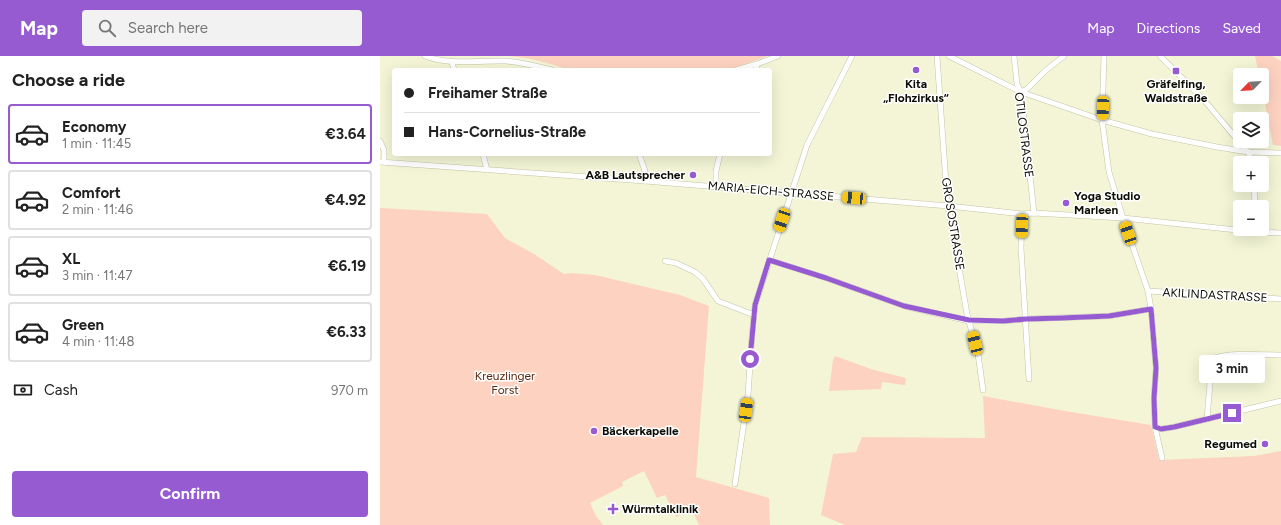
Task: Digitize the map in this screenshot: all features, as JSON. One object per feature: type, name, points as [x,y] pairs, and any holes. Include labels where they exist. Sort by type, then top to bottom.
[{"type":"street","points":[[425,56],[432,59],[452,62],[513,62],[546,68]]},
{"type":"street","points":[[743,68],[778,56]]},
{"type":"street","points":[[735,484],[748,395],[755,305],[807,145],[852,56]]},
{"type":"street","name":"GROSOSTRASSE","points":[[937,56],[947,198],[967,314],[978,354],[983,390]]},
{"type":"street","points":[[949,56],[1021,92],[1102,120],[1152,134],[1217,147],[1248,152],[1281,153]]},
{"type":"street","name":"OTILOSTRASSE","points":[[1014,56],[1017,84],[1021,92],[1034,213]]},
{"type":"street","points":[[1021,92],[1027,89],[1045,71],[1064,56]]},
{"type":"street","points":[[1104,56],[1102,120],[1109,172],[1148,291],[1156,368],[1154,398],[1155,427],[1162,458]]},
{"type":"street","points":[[1160,56],[1204,100],[1249,153],[1250,156]]},
{"type":"street","points":[[452,62],[454,68]]},
{"type":"street","points":[[756,68],[757,64]]},
{"type":"street","points":[[380,141],[384,150],[382,162]]},
{"type":"street","points":[[483,156],[486,170]]},
{"type":"street","points":[[640,156],[645,171],[645,180]]},
{"type":"street","points":[[716,186],[716,171],[720,156]]},
{"type":"street","name":"MARIA-EICH-STRASSE","points":[[382,162],[645,180],[949,206],[1022,214],[1034,213],[1123,218],[1233,228]]},
{"type":"street","points":[[1022,214],[1021,248],[1029,379]]},
{"type":"street","name":"MARIA-EICH-STRASSE","points":[[1269,232],[1281,233]]},
{"type":"street","name":"AKILINDASTRASSE","points":[[769,260],[826,278],[904,306],[969,320],[1003,321],[1109,316],[1151,309]]},
{"type":"street","points":[[665,261],[676,263],[695,272],[703,279],[718,301],[754,315]]},
{"type":"street","name":"AKILINDASTRASSE","points":[[1148,291],[1269,297],[1281,299]]},
{"type":"street","points":[[1207,419],[1212,359],[1217,356],[1281,355]]},
{"type":"street","points":[[1155,427],[1161,429],[1174,427],[1281,401]]},
{"type":"green space","points":[[510,56],[768,56],[734,68],[563,68],[525,58]]},
{"type":"green space","points":[[1255,56],[1272,56],[1281,61],[1281,146],[1273,145],[1269,125],[1269,112],[1267,112],[1265,104],[1269,104],[1269,68],[1258,68]]},
{"type":"green space","name":"Kreuzlinger Forst","points":[[380,208],[487,214],[505,238],[534,254],[564,274],[571,273],[595,275],[680,295],[709,306],[696,477],[769,498],[770,525],[699,525],[692,510],[676,517],[665,495],[657,498],[644,471],[622,482],[623,486],[590,503],[596,516],[603,525],[380,525]]},
{"type":"green space","points":[[835,356],[874,370],[906,378],[905,385],[882,382],[881,389],[829,391],[833,360]]},
{"type":"green space","points":[[983,396],[1151,425],[1159,460],[1254,456],[1281,451],[1281,525],[845,525],[821,515],[833,454],[856,452],[862,437],[985,438]]},
{"type":"place","name":"Kita „Flohzirkus“","points":[[916,70]]},
{"type":"place","name":"Gräfelfing, Waldstraße","points":[[1176,71]]},
{"type":"place","name":"A&B Lautsprecher","points":[[693,175]]},
{"type":"place","name":"Yoga Studio Marleen","points":[[1066,203]]},
{"type":"place","name":"Bäckerkapelle","points":[[594,431]]},
{"type":"place","name":"Regumed","points":[[1265,444]]},
{"type":"place","name":"Würmtalklinik","points":[[613,509]]},
{"type":"route","points":[[750,359],[755,305],[769,260],[826,278],[904,306],[969,320],[1003,321],[1109,316],[1151,309],[1156,368],[1154,398],[1155,427],[1161,429],[1174,427],[1232,413]]}]
